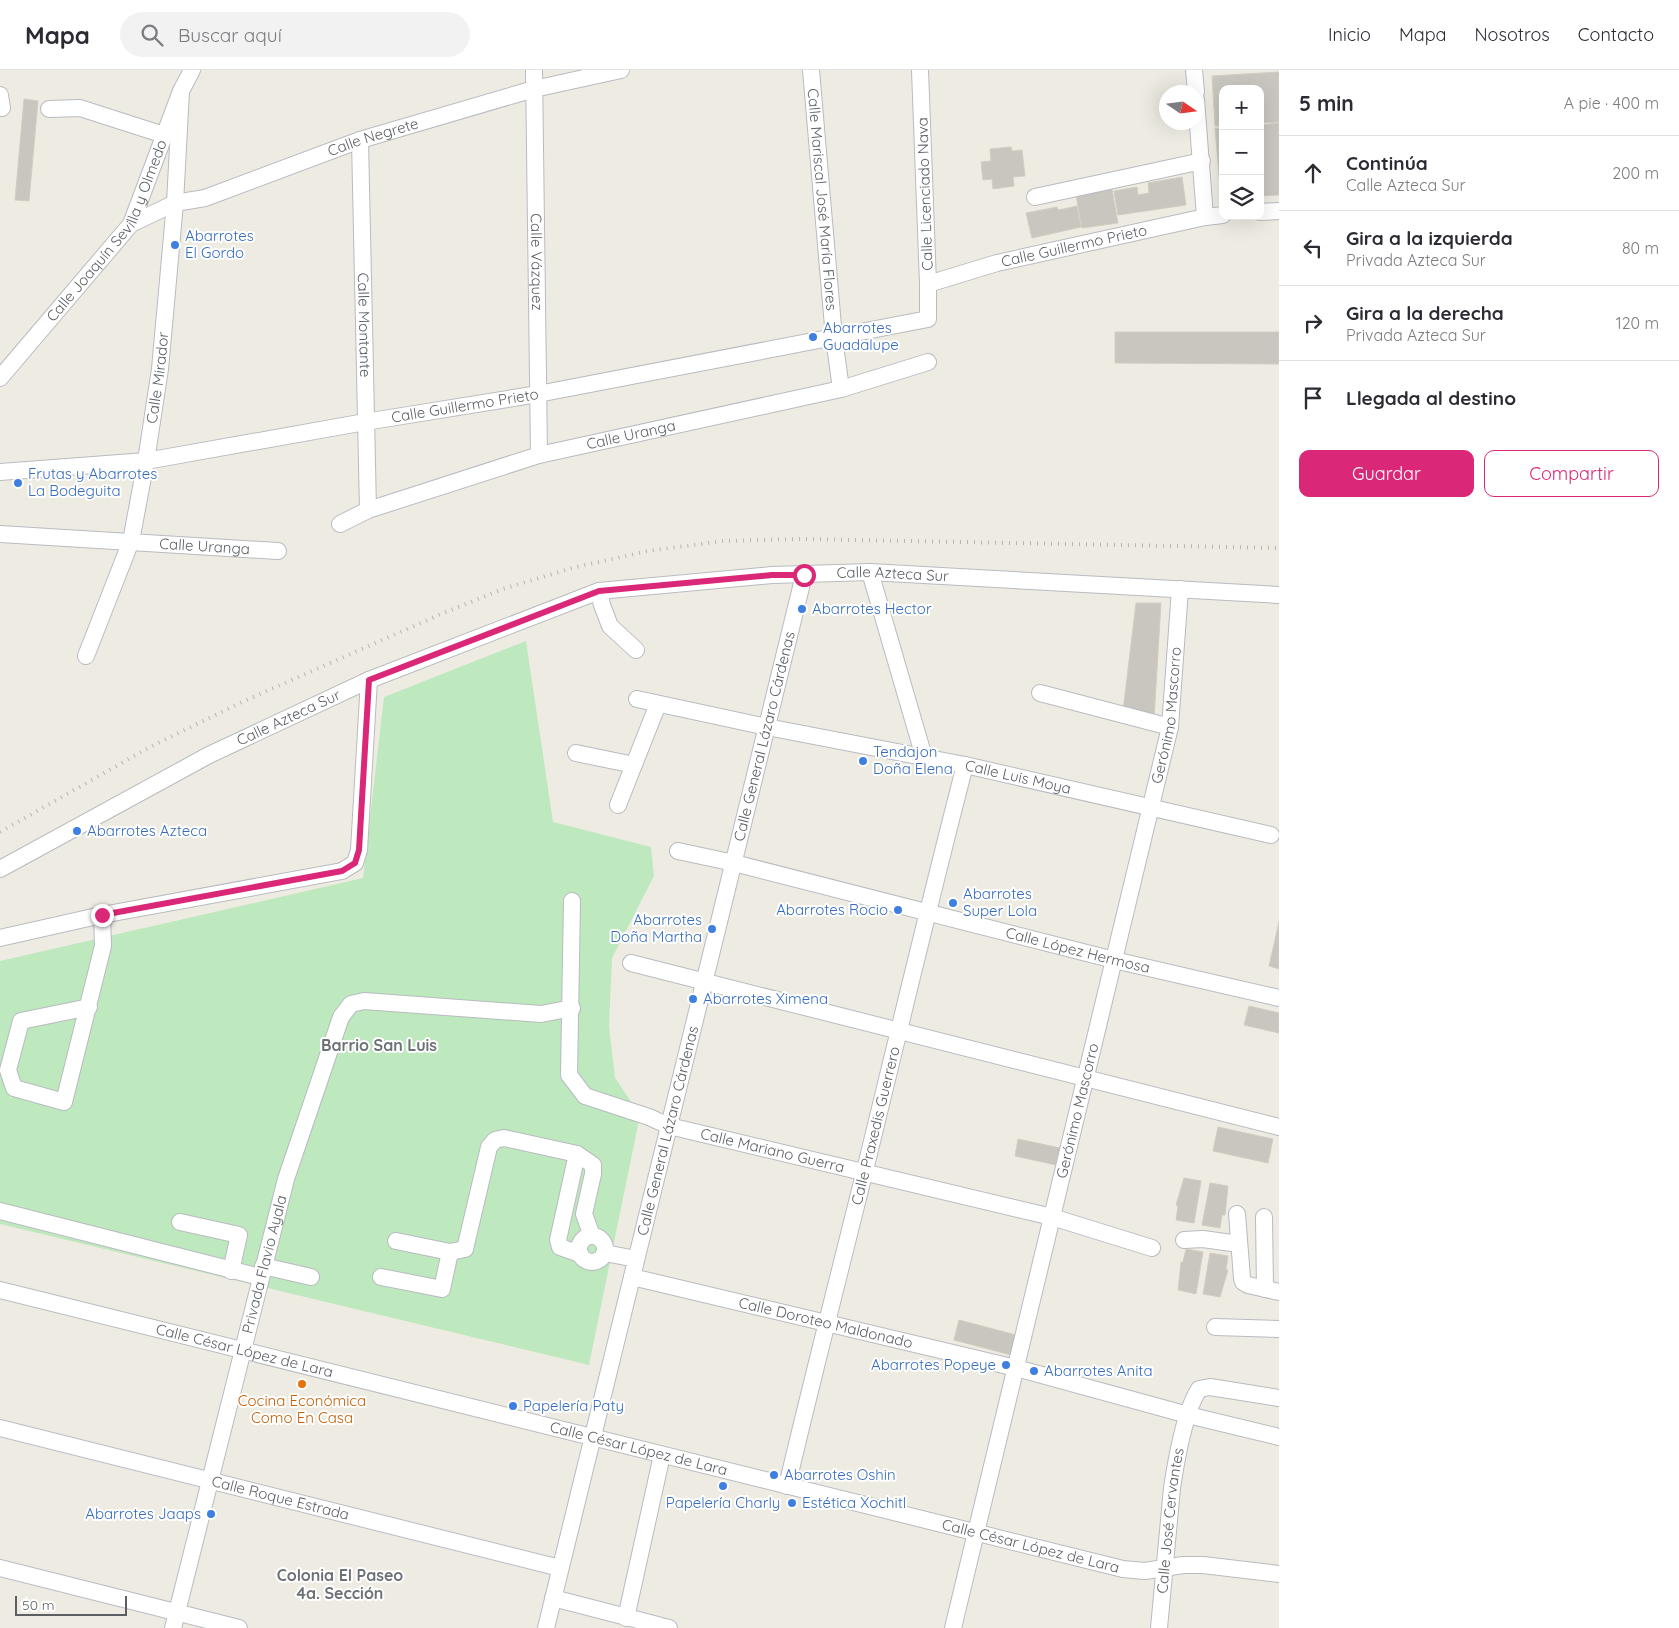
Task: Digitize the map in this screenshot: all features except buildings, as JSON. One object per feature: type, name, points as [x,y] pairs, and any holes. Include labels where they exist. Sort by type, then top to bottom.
[{"type":"street","name":"Calle Joaquín Sevilla y Olmedo","points":[[0,378],[131,224],[181,91],[192,70]]},
{"type":"street","name":"Calle Vázquez","points":[[534,70],[539,455]]},
{"type":"street","name":"Calle Negrete","points":[[131,224],[175,203],[205,198],[360,140],[534,89],[621,70]]},
{"type":"street","name":"Calle Mariscal José María Flores","points":[[811,70],[834,338],[841,389]]},
{"type":"street","name":"Calle Licenciado Nava","points":[[920,70],[928,319]]},
{"type":"street","points":[[1194,70],[1195,85]]},
{"type":"street","name":"Calle Mirador","points":[[86,656],[131,541],[146,461],[160,369],[175,203],[181,91]]},
{"type":"street","points":[[49,109],[80,108],[164,135]]},
{"type":"street","points":[[1199,130],[1205,216]]},
{"type":"street","name":"Calle Montante","points":[[360,140],[368,510]]},
{"type":"street","points":[[1035,197],[1202,161]]},
{"type":"street","points":[[1264,212],[1279,211]]},
{"type":"street","name":"Calle Guillermo Prieto","points":[[928,284],[997,263],[1205,216],[1219,215]]},
{"type":"street","name":"Calle Guillermo Prieto","points":[[0,472],[146,461],[538,394],[928,319]]},
{"type":"street","name":"Calle Uranga","points":[[340,524],[368,510],[539,455],[841,389],[928,362]]},
{"type":"street","name":"Calle Uranga","points":[[0,534],[278,552]]},
{"type":"street","points":[[870,572],[924,757]]},
{"type":"street","name":"Calle Azteca Sur","points":[[0,869],[209,755],[369,680],[599,591],[772,575],[870,572],[1279,595]]},
{"type":"street","name":"Calle General Lázaro Cárdenas","points":[[546,1628],[804,575]]},
{"type":"street","name":"Gerónimo Mascorro","points":[[953,1628],[1170,727],[1180,589]]},
{"type":"street","points":[[599,591],[602,606],[610,626],[636,650]]},
{"type":"street","points":[[0,938],[102,915],[342,871],[355,863],[359,850],[369,680]]},
{"type":"street","points":[[1040,693],[1170,727]]},
{"type":"street","name":"Calle Luis Moya","points":[[637,699],[767,727],[964,765],[1271,834]]},
{"type":"street","points":[[618,805],[658,704]]},
{"type":"street","points":[[576,753],[634,765]]},
{"type":"street","name":"Calle Praxedis Guerrero","points":[[787,1486],[926,912],[964,765]]},
{"type":"street","name":"Calle López Hermosa","points":[[678,851],[734,863],[1114,960],[1279,998]]},
{"type":"street","name":"Calle Mariano Guerra","points":[[572,901],[572,1008],[569,1075],[585,1096],[649,1117],[669,1126],[1052,1217],[1152,1248]]},
{"type":"street","points":[[88,1007],[21,1021],[8,1070],[14,1088],[64,1102],[88,1007],[103,946],[102,915]]},
{"type":"street","points":[[631,963],[1279,1127]]},
{"type":"street","name":"Privada Flavio Ayala","points":[[175,1620],[286,1179],[341,1017],[350,1004],[364,1001],[541,1014],[572,1008]]},
{"type":"street","points":[[396,1241],[450,1252],[465,1249],[489,1147],[495,1140],[504,1138],[577,1154],[593,1165],[593,1174],[584,1214],[592,1236]]},
{"type":"street","points":[[577,1154],[558,1240],[560,1247],[580,1254],[585,1260],[592,1263],[600,1260],[605,1253],[605,1245],[600,1238],[592,1236],[584,1238],[580,1245],[580,1254]]},
{"type":"street","points":[[0,1211],[231,1270],[311,1277]]},
{"type":"street","points":[[1237,1214],[1242,1278],[1248,1285],[1272,1290],[1264,1217]]},
{"type":"street","points":[[180,1222],[239,1235],[231,1270]]},
{"type":"street","points":[[1184,1240],[1203,1239],[1239,1244]]},
{"type":"street","points":[[381,1277],[442,1290],[450,1252]]},
{"type":"street","points":[[605,1253],[636,1260]]},
{"type":"street","name":"Calle Doroteo Maldonado","points":[[632,1277],[1016,1368],[1188,1415],[1279,1437]]},
{"type":"street","name":"Calle César López de Lara","points":[[0,1290],[1123,1569],[1145,1571],[1203,1564],[1279,1574]]},
{"type":"street","points":[[1215,1327],[1279,1329]]},
{"type":"street","name":"Calle José Cervantes","points":[[1159,1628],[1172,1488],[1192,1400],[1199,1389],[1210,1387],[1279,1398]]},
{"type":"street","name":"Calle Roque Estrada","points":[[0,1428],[560,1568]]},
{"type":"street","points":[[626,1618],[662,1455]]},
{"type":"street","points":[[0,1568],[175,1620],[239,1628]]},
{"type":"street","points":[[553,1598],[669,1628]]},
{"type":"green space","points":[[526,641],[553,822],[651,847],[654,876],[612,958],[609,1026],[615,1078],[640,1115],[589,1365],[0,1224],[0,961],[363,878],[384,697]]},
{"type":"railway","points":[[0,832],[150,747],[242,702],[441,614],[503,589],[572,568],[648,551],[723,541],[802,539],[1279,548]]},
{"type":"place","name":"Abarrotes El Gordo","points":[[175,245]]},
{"type":"place","name":"Abarrotes Guadalupe","points":[[813,337]]},
{"type":"place","name":"Frutas y Abarrotes La Bodeguita","points":[[18,483]]},
{"type":"place","name":"Abarrotes Hector","points":[[802,609]]},
{"type":"place","name":"Tendajon Doña Elena","points":[[863,761]]},
{"type":"place","name":"Abarrotes Azteca","points":[[77,831]]},
{"type":"place","name":"Abarrotes Super Lola","points":[[953,903]]},
{"type":"place","name":"Abarrotes Rocio","points":[[898,910]]},
{"type":"place","name":"Abarrotes Doña Martha","points":[[712,929]]},
{"type":"place","name":"Abarrotes Ximena","points":[[693,999]]},
{"type":"place","name":"Abarrotes Popeye","points":[[1006,1365]]},
{"type":"place","name":"Abarrotes Anita","points":[[1034,1371]]},
{"type":"place","name":"Cocina Económica Como En Casa","points":[[302,1384]]},
{"type":"place","name":"Papelería Paty","points":[[513,1406]]},
{"type":"place","name":"Abarrotes Oshin","points":[[774,1475]]},
{"type":"place","name":"Papelería Charly","points":[[723,1486]]},
{"type":"place","name":"Estética Xochitl","points":[[792,1503]]},
{"type":"place","name":"Abarrotes Jaaps","points":[[211,1514]]},
{"type":"district","name":"Barrio San Luis","points":[[379,1045]]},
{"type":"district","name":"Colonia El Paseo 4a. Sección","points":[[340,1584]]},
{"type":"route","points":[[102,915],[342,871],[355,863],[359,850],[369,680],[599,591],[772,575],[804,575]]}]
